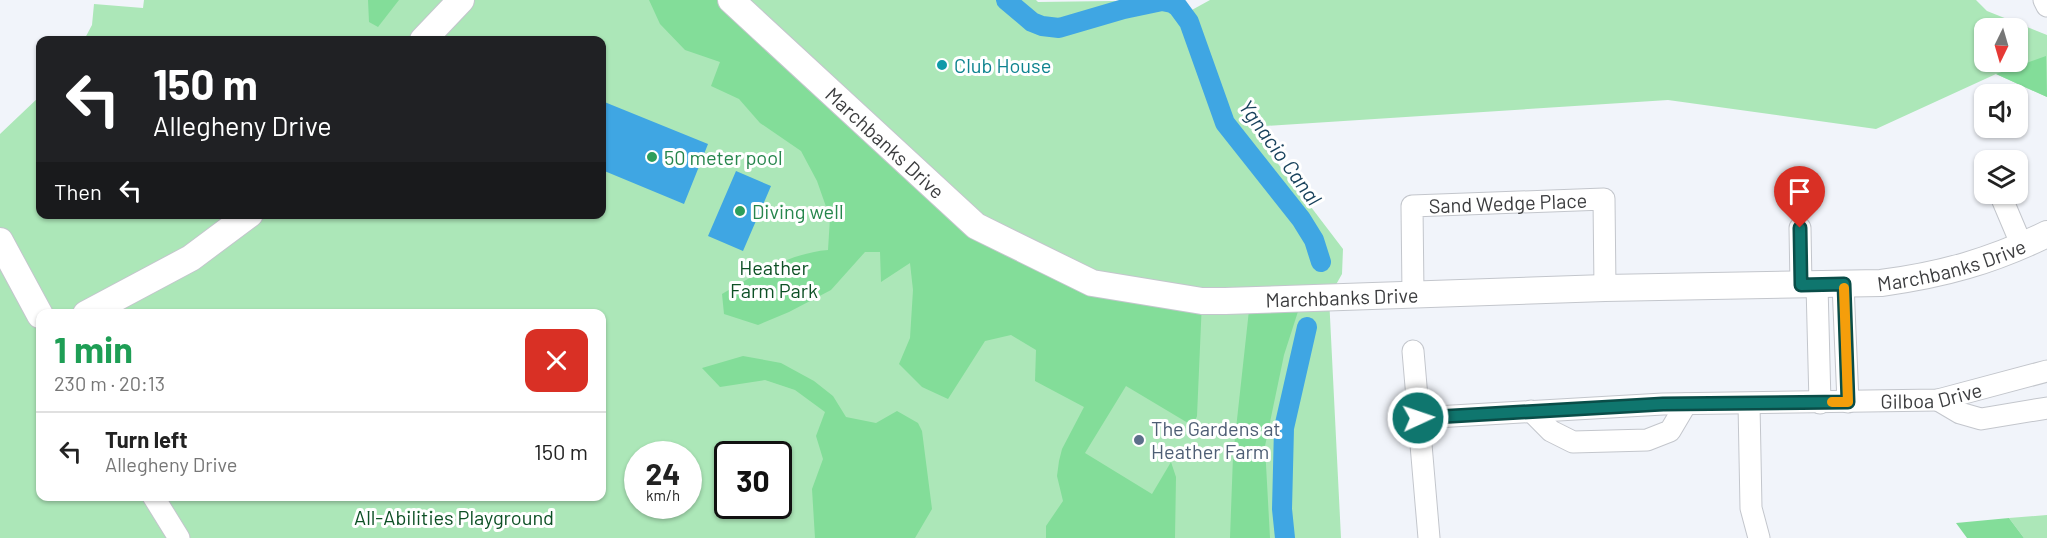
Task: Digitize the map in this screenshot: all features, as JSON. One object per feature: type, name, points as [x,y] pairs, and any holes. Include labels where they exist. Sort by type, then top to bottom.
[{"type":"street","points":[[427,36],[461,0]]},
{"type":"street","name":"Marchbanks Drive","points":[[730,0],[976,226],[1092,283],[1202,301],[1605,288],[1881,283],[1971,266],[2047,234]]},
{"type":"street","points":[[2044,0],[2047,6]]},
{"type":"street","name":"Sand Wedge Place","points":[[1413,294],[1412,206],[1592,200],[1604,200],[1605,288]]},
{"type":"street","points":[[2004,204],[2022,246]]},
{"type":"street","points":[[95,309],[191,258],[243,219]]},
{"type":"street","points":[[1800,228],[1809,285],[1820,403]]},
{"type":"street","points":[[0,241],[37,309]]},
{"type":"street","points":[[1844,284],[1848,402]]},
{"type":"street","points":[[1413,351],[1429,538]]},
{"type":"street","name":"Gilboa Drive","points":[[1418,418],[1686,404],[1938,400],[2047,371]]},
{"type":"street","points":[[1938,400],[1960,412],[1981,419],[2047,408]]},
{"type":"street","points":[[1530,411],[1551,431],[1573,442],[1647,440],[1670,431],[1686,404]]},
{"type":"street","points":[[1749,404],[1751,508],[1759,538]]},
{"type":"street","points":[[156,501],[179,538]]},
{"type":"green space","name":"Heather Farm Park","points":[[144,0],[1036,0],[1038,2],[1185,0],[1190,11],[1210,0],[1976,0],[1987,11],[2004,18],[1974,18],[1974,72],[2028,72],[2028,27],[2047,35],[2047,97],[2028,88],[2028,84],[2018,84],[1996,74],[1876,129],[1668,100],[1250,127],[1343,249],[1342,274],[1329,297],[1341,538],[0,538],[0,134],[36,100],[36,219],[606,219],[606,36],[86,36],[92,25],[94,4],[143,8]]},
{"type":"green space","points":[[368,0],[399,0],[378,27],[369,22]]},
{"type":"green space","points":[[649,0],[731,0],[921,177],[1092,283],[1202,301],[1197,416],[1193,426],[1126,386],[1085,453],[1152,494],[1171,462],[1176,477],[1175,538],[1046,538],[1046,526],[1063,501],[1057,476],[1062,449],[1084,407],[1035,381],[1036,350],[1011,335],[985,341],[948,399],[922,387],[899,364],[910,338],[913,290],[910,263],[881,282],[880,252],[865,252],[831,290],[789,312],[758,325],[724,314],[722,294],[786,260],[828,250],[830,218],[817,181],[801,151],[760,123],[739,99],[711,86],[720,62],[685,50],[660,24]]},
{"type":"green space","points":[[2046,56],[2047,97],[2028,88],[2028,84],[2018,84],[1996,74],[2028,72],[2028,62]]},
{"type":"green space","points":[[1302,299],[1284,355],[1265,446],[1270,538],[1230,538],[1233,456],[1250,301]]},
{"type":"green space","points":[[743,356],[781,363],[814,381],[833,396],[846,417],[876,423],[897,411],[918,423],[922,431],[932,509],[915,538],[815,538],[812,489],[823,459],[816,436],[825,412],[795,390],[765,380],[720,387],[702,368]]},
{"type":"green space","points":[[2047,515],[2047,538],[2024,538],[2009,518]]},
{"type":"green space","points":[[2009,518],[2024,538],[1967,538],[1956,523]]},
{"type":"water","name":"50 meter pool","points":[[606,103],[708,144],[684,204],[606,172]]},
{"type":"water","name":"Diving well","points":[[736,171],[771,186],[743,251],[708,236]]},
{"type":"waterway","name":"Ygnacio Canal","points":[[1006,0],[1032,22],[1059,28],[1124,9],[1162,1],[1178,7],[1189,22],[1225,123],[1301,219],[1314,240],[1321,262]]},
{"type":"waterway","name":"Ygnacio Canal","points":[[1285,538],[1282,509],[1284,428],[1307,327]]},
{"type":"slow traffic","points":[[1832,402],[1848,402],[1844,288]]},
{"type":"place","name":"Club House","points":[[942,65]]},
{"type":"place","name":"50 meter pool","points":[[652,157]]},
{"type":"place","name":"Diving well","points":[[740,211]]},
{"type":"place","name":"The Gardens at Heather Farm","points":[[1139,440]]},
{"type":"route","points":[[1418,418],[1663,404],[1848,402],[1844,284],[1801,285],[1800,228]]},
{"type":"park label","name":"All-Abilities Playground","points":[[454,517]]}]
